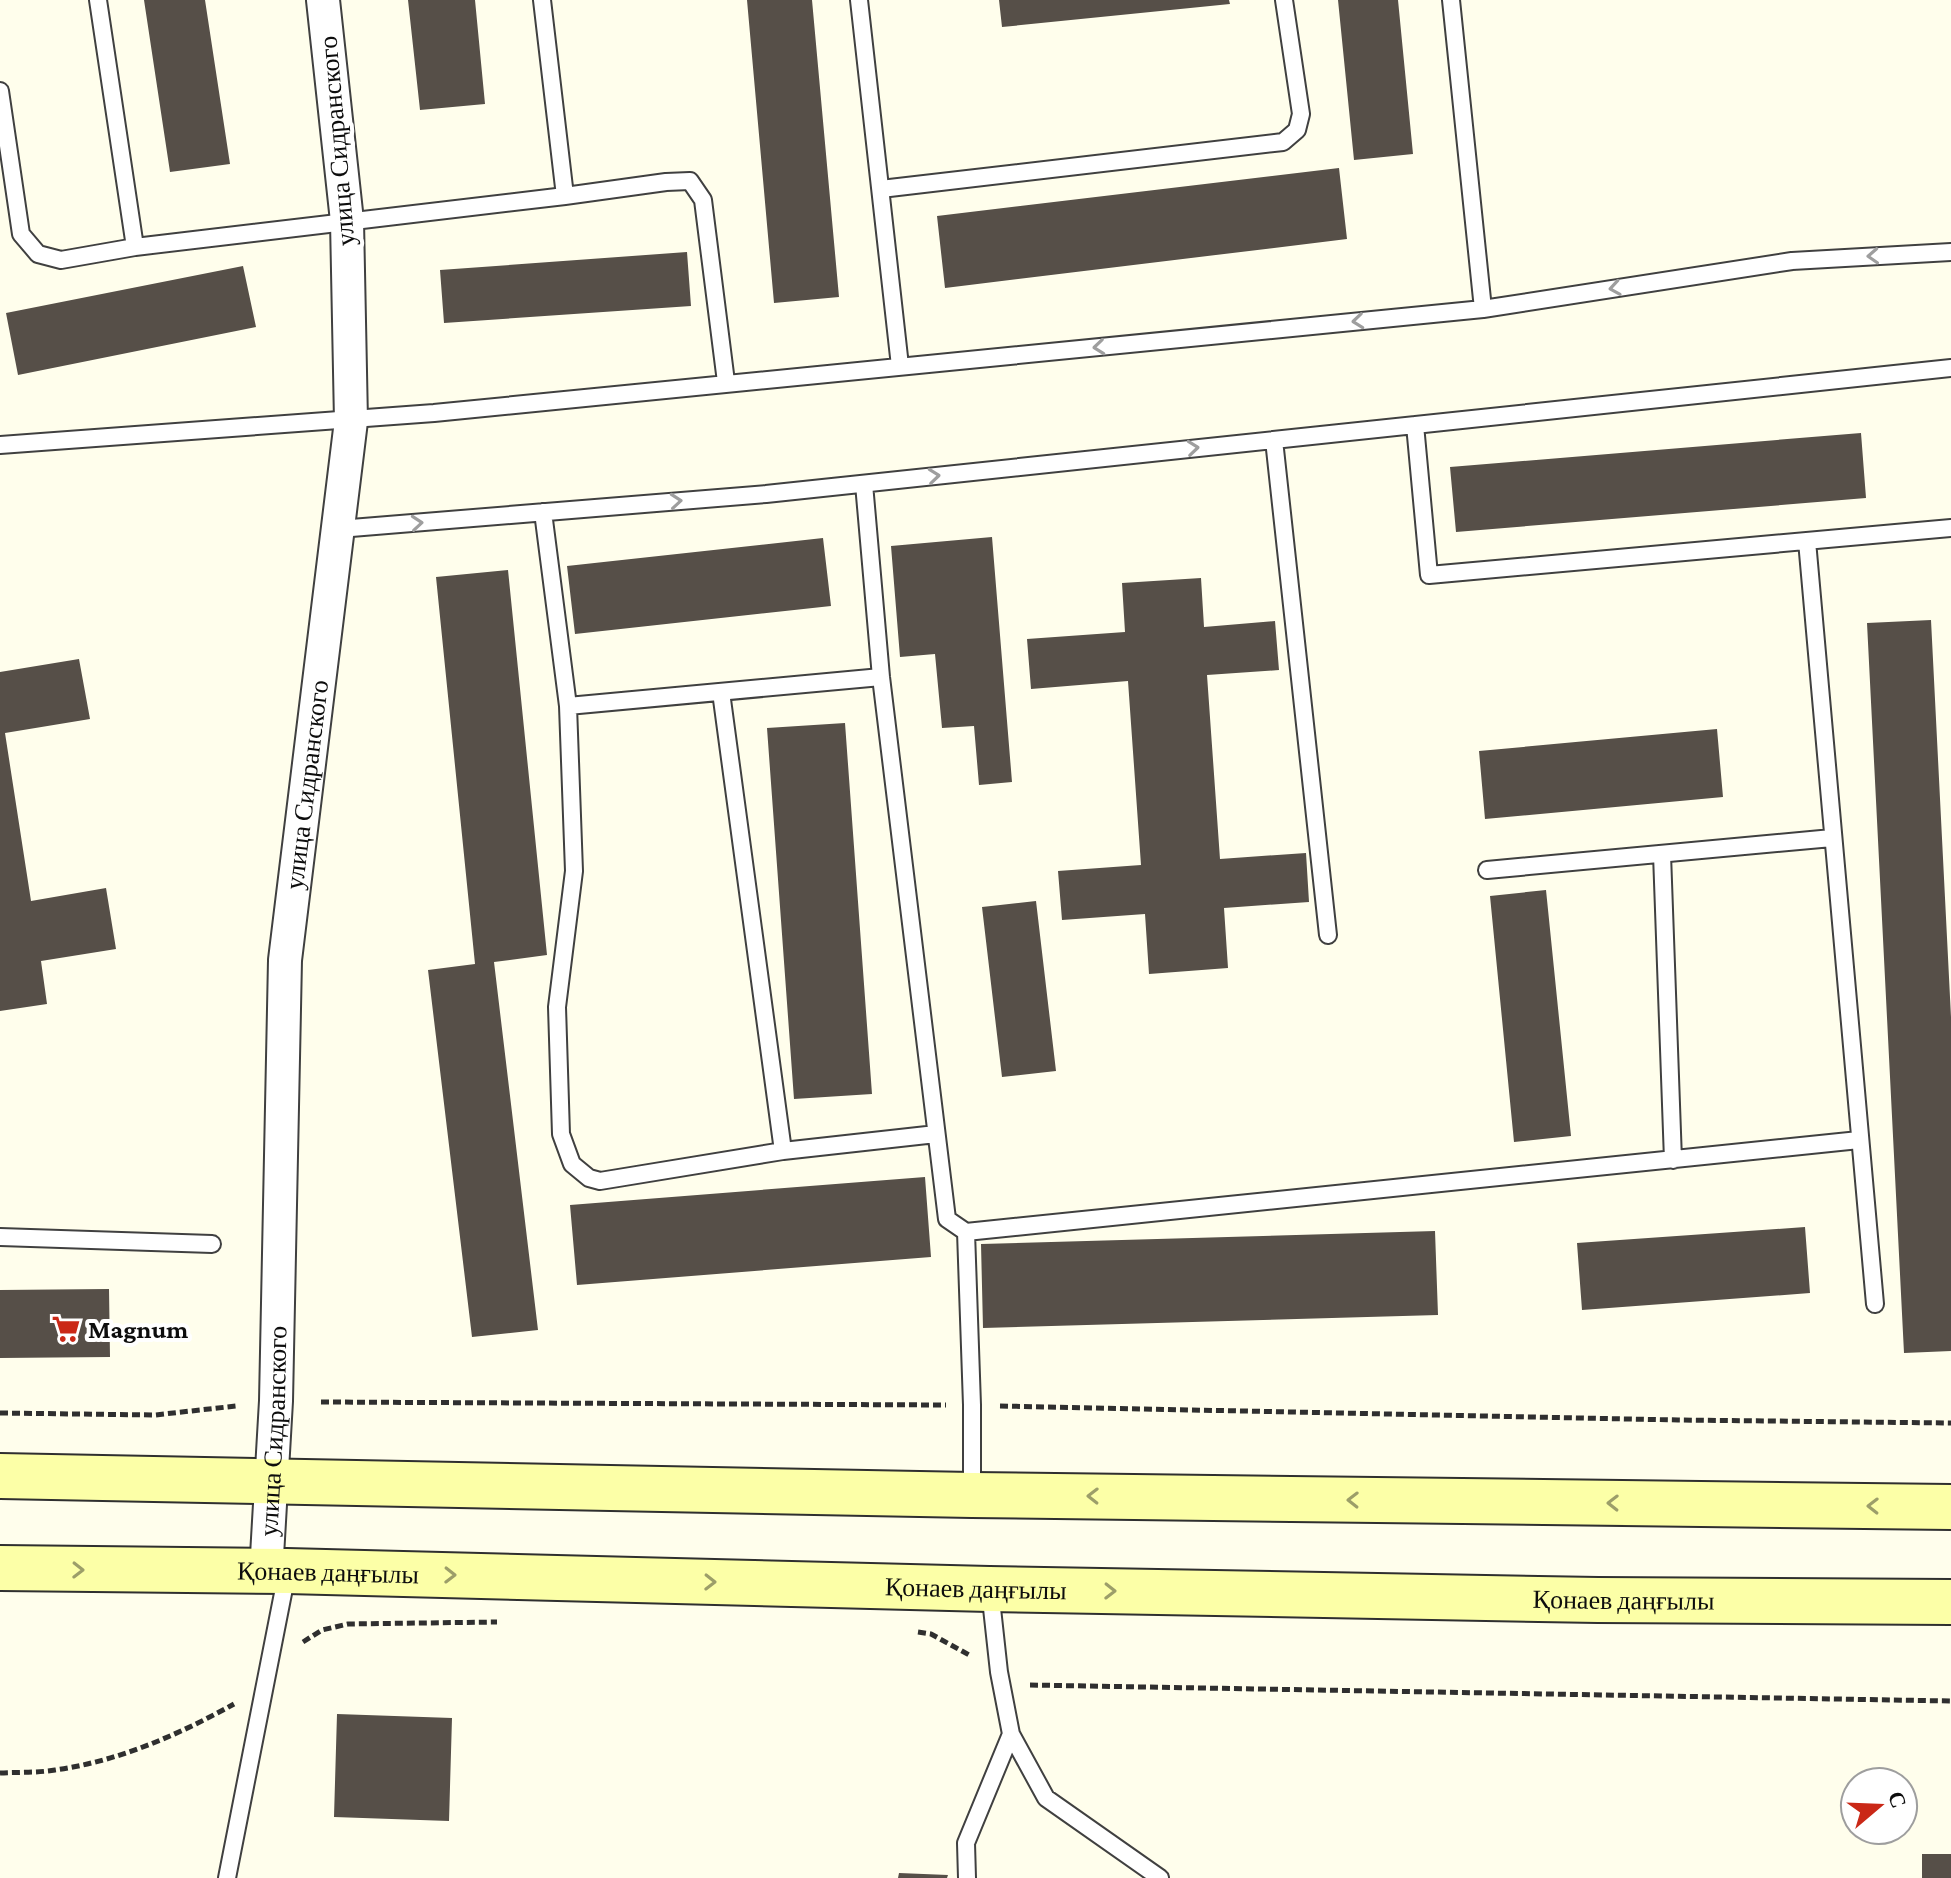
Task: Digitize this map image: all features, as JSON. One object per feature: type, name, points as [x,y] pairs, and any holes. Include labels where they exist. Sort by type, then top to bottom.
[{"type":"main road","points":[[0,1476],[972,1495],[1951,1507]]},
{"type":"main road","name":"Қонаев даңғылы","points":[[0,1568],[989,1589],[1951,1602]]},
{"type":"street","name":"улица Сидранского","points":[[276,1572],[271,1481],[276,1401],[285,960],[351,421],[347,221],[323,0]]},
{"type":"lane","points":[[98,0],[135,247]]},
{"type":"lane","points":[[542,0],[565,196]]},
{"type":"lane","points":[[859,0],[900,366]]},
{"type":"lane","points":[[881,189],[1283,142],[1297,130],[1301,114],[1284,0]]},
{"type":"lane","points":[[1451,0],[1483,309]]},
{"type":"lane","points":[[0,91],[21,234],[38,254],[61,260],[135,247],[690,181],[703,200],[726,382]]},
{"type":"lane","points":[[0,445],[351,421],[1483,309],[1792,261],[1951,252]]},
{"type":"lane","points":[[339,529],[864,484],[1951,368]]},
{"type":"lane","points":[[1415,425],[1429,575],[1951,528]]},
{"type":"lane","points":[[1274,440],[1328,935]]},
{"type":"lane","points":[[864,484],[881,677],[947,1219],[966,1232],[1859,1140]]},
{"type":"lane","points":[[543,512],[568,706],[574,871],[557,1007],[561,1134],[572,1164],[580,1172],[600,1181],[783,1151],[936,1134]]},
{"type":"lane","points":[[1807,541],[1875,1304]]},
{"type":"lane","points":[[568,706],[881,677]]},
{"type":"lane","points":[[721,692],[783,1151]]},
{"type":"lane","points":[[1487,870],[1832,838]]},
{"type":"lane","points":[[1662,854],[1673,1160]]},
{"type":"lane","points":[[966,1232],[972,1495]]},
{"type":"lane","points":[[0,1237],[212,1244]]},
{"type":"lane","name":"улица Сидранского","points":[[227,1878],[268,1663],[276,1572]]},
{"type":"lane","points":[[989,1589],[999,1672],[1011,1734],[1046,1798],[1160,1878]]},
{"type":"lane","points":[[967,1878],[966,1843],[1011,1734]]},
{"type":"path","points":[[321,1402],[972,1405],[1951,1423]]},
{"type":"path","points":[[0,1413],[155,1415],[236,1406]]},
{"type":"path","points":[[0,1773],[53,1771],[110,1759],[139,1749],[233,1704],[268,1663],[322,1630],[348,1624],[500,1622]]},
{"type":"path","points":[[903,1630],[931,1634],[1033,1687],[1951,1701]]},
{"type":"building","points":[[144,0],[205,0],[230,164],[170,172]]},
{"type":"building","points":[[408,0],[475,0],[485,104],[420,110]]},
{"type":"building","points":[[747,0],[812,0],[839,297],[774,303]]},
{"type":"building","points":[[999,0],[1229,0],[1230,4],[1002,27]]},
{"type":"building","points":[[1338,0],[1398,0],[1413,154],[1354,160]]},
{"type":"building","points":[[1339,168],[1347,239],[945,288],[937,216]]},
{"type":"building","points":[[687,252],[691,306],[444,323],[440,270]]},
{"type":"building","points":[[243,266],[256,327],[18,375],[6,313]]},
{"type":"building","points":[[1861,433],[1866,498],[1456,532],[1450,467]]},
{"type":"building","points":[[992,537],[1012,782],[979,785],[974,726],[942,728],[935,654],[900,657],[891,546]]},
{"type":"building","points":[[823,538],[831,606],[575,634],[567,566]]},
{"type":"building","points":[[508,570],[547,955],[494,962],[538,1330],[472,1337],[428,970],[475,964],[436,577]]},
{"type":"building","points":[[1201,578],[1204,627],[1275,621],[1279,670],[1207,675],[1220,859],[1306,853],[1309,902],[1224,908],[1228,968],[1149,974],[1145,914],[1062,920],[1058,871],[1141,865],[1128,681],[1031,689],[1027,639],[1125,632],[1122,583]]},
{"type":"building","points":[[1931,620],[1951,1017],[1951,1351],[1904,1353],[1867,623]]},
{"type":"building","points":[[79,659],[90,719],[5,733],[31,901],[106,888],[116,949],[41,961],[47,1004],[0,1011],[0,672]]},
{"type":"building","points":[[845,723],[872,1094],[794,1099],[767,728]]},
{"type":"building","points":[[1717,729],[1723,797],[1485,819],[1479,751]]},
{"type":"building","points":[[1546,890],[1571,1136],[1514,1142],[1490,896]]},
{"type":"building","points":[[1036,901],[1056,1071],[1002,1077],[982,907]]},
{"type":"building","points":[[925,1177],[931,1257],[577,1285],[570,1205]]},
{"type":"building","points":[[1805,1227],[1810,1293],[1582,1310],[1577,1243]]},
{"type":"building","points":[[1435,1231],[1438,1315],[983,1328],[981,1244]]},
{"type":"building","points":[[109,1289],[110,1357],[0,1358],[0,1290]]},
{"type":"building","points":[[337,1714],[452,1718],[449,1821],[334,1817]]},
{"type":"building","points":[[1922,1854],[1951,1854],[1951,1878],[1922,1878]]},
{"type":"building","points":[[899,1873],[948,1875],[947,1878],[898,1878]]},
{"type":"place","name":"Magnum","points":[[66,1329]]}]
